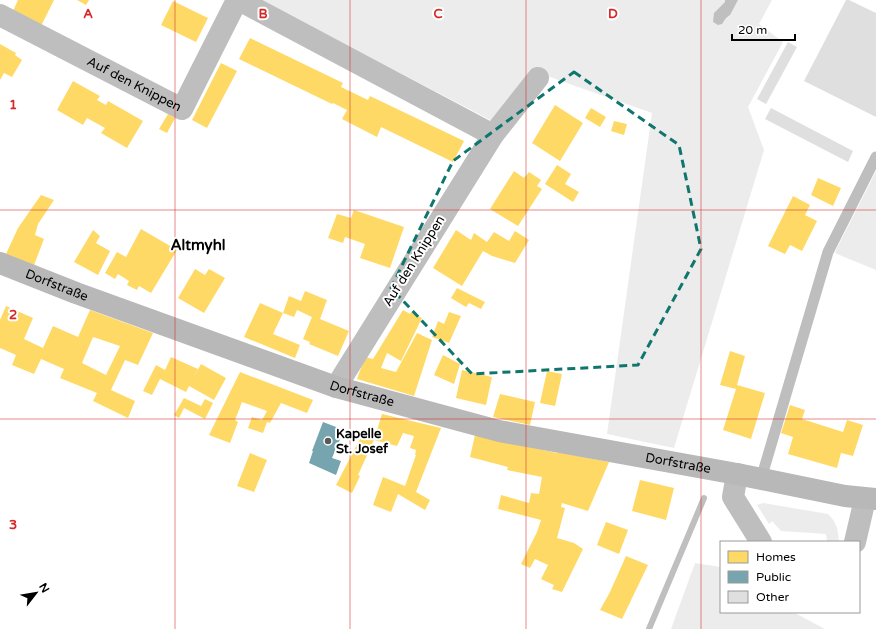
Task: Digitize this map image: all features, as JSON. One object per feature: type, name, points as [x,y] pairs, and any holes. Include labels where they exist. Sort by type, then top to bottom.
[{"type":"main road","name":"Dorfstraße","points":[[0,263],[76,293],[336,387],[499,431],[870,499]]},
{"type":"street","name":"Auf den Knippen","points":[[0,15],[182,108],[238,0],[493,135]]},
{"type":"street","name":"Auf den Knippen","points":[[336,387],[493,135],[538,78]]},
{"type":"street","points":[[737,474],[733,496],[761,541]]},
{"type":"street","name":"Dorfstraße","points":[[854,541],[870,499]]},
{"type":"lane","points":[[761,480],[828,252],[876,157]]},
{"type":"highlighted area","points":[[574,72],[679,145],[701,249],[638,365],[472,374],[391,288],[453,161]]},
{"type":"shaded area","points":[[261,0],[772,0],[759,24],[783,42],[748,107],[764,150],[674,448],[607,434],[652,113],[547,76],[496,123]]},
{"type":"shaded area","points":[[725,0],[738,0],[730,15],[722,24],[718,25],[713,22],[714,13],[725,2]]},
{"type":"shaded area","points":[[876,171],[876,270],[835,252]]},
{"type":"shaded area","points":[[763,503],[828,514],[836,526],[839,541],[827,541],[826,534],[781,531],[772,521],[769,524],[757,505]]},
{"type":"shaded area","points":[[695,563],[720,567],[720,613],[795,613],[825,629],[671,629]]},
{"type":"building: Homes","points":[[18,0],[54,0],[41,26],[13,11]]},
{"type":"building: Homes","points":[[77,0],[89,0],[86,5]]},
{"type":"building: Homes","points":[[173,1],[208,18],[196,42],[161,25]]},
{"type":"building: Homes","points":[[250,38],[343,83],[341,87],[368,100],[370,96],[464,141],[453,162],[381,127],[377,137],[342,119],[347,110],[239,59]]},
{"type":"building: Homes","points":[[0,44],[16,53],[15,55],[22,60],[12,77],[4,73],[0,80]]},
{"type":"building: Homes","points":[[221,63],[237,71],[207,128],[192,120]]},
{"type":"building: Homes","points":[[73,81],[100,96],[97,100],[106,105],[108,101],[143,121],[127,148],[101,133],[105,128],[87,118],[83,125],[57,110]]},
{"type":"building: Homes","points":[[555,105],[583,123],[560,161],[532,143]]},
{"type":"building: Homes","points":[[591,108],[606,117],[600,127],[585,118]]},
{"type":"building: Homes","points":[[168,114],[175,118],[167,133],[159,129]]},
{"type":"building: Homes","points":[[614,121],[627,124],[624,135],[611,131]]},
{"type":"building: Homes","points":[[557,165],[571,174],[565,184],[579,192],[573,202],[545,184]]},
{"type":"building: Homes","points":[[514,171],[524,178],[529,172],[541,180],[537,186],[542,189],[518,226],[490,209]]},
{"type":"building: Homes","points":[[818,178],[841,188],[833,206],[811,195]]},
{"type":"building: Homes","points":[[41,195],[54,200],[38,224],[35,235],[44,239],[34,265],[6,254],[18,228]]},
{"type":"building: Homes","points":[[793,196],[810,205],[805,215],[817,221],[802,251],[790,245],[785,254],[768,246]]},
{"type":"building: Homes","points":[[354,210],[404,227],[390,268],[360,258],[365,244],[345,237],[343,243],[328,238],[337,214],[351,218]]},
{"type":"building: Homes","points":[[141,229],[177,250],[151,293],[139,286],[137,290],[127,285],[129,281],[118,274],[115,279],[105,273],[117,252],[126,257]]},
{"type":"building: Homes","points":[[93,230],[100,236],[96,243],[110,251],[98,275],[74,262]]},
{"type":"building: Homes","points":[[456,230],[471,240],[474,233],[487,242],[494,232],[509,241],[515,231],[529,240],[515,263],[492,256],[483,251],[462,286],[433,268]]},
{"type":"building: Homes","points":[[195,269],[205,275],[209,269],[225,278],[204,313],[178,298]]},
{"type":"building: Homes","points":[[457,288],[485,302],[481,309],[469,303],[466,307],[451,298]]},
{"type":"building: Homes","points":[[305,291],[327,300],[320,319],[349,331],[338,356],[309,344],[310,342],[303,339],[312,317],[297,310],[294,317],[283,313],[289,296],[301,301]]},
{"type":"building: Homes","points":[[260,303],[283,313],[273,334],[300,345],[295,358],[244,337]]},
{"type":"building: Homes","points":[[6,306],[33,318],[24,339],[43,348],[53,326],[78,337],[90,310],[153,333],[138,365],[125,360],[111,390],[135,401],[128,418],[93,401],[97,393],[60,378],[64,369],[41,359],[34,374],[12,365],[16,355],[0,348],[0,320]],"holes":[[[93,337],[120,346],[106,375],[82,363]]]},
{"type":"building: Homes","points":[[403,310],[410,314],[411,312],[422,318],[401,361],[387,353],[381,368],[396,372],[417,333],[432,340],[414,396],[357,379],[365,357],[373,359]]},
{"type":"building: Homes","points":[[449,312],[461,316],[449,343],[432,337],[438,321],[444,324]]},
{"type":"building: Homes","points":[[730,351],[745,356],[737,385],[765,393],[751,439],[723,430],[736,389],[720,385]]},
{"type":"building: Homes","points":[[443,355],[460,364],[454,384],[434,375]]},
{"type":"building: Homes","points":[[171,357],[198,369],[193,379],[201,364],[226,378],[214,400],[189,386],[186,392],[160,379],[152,395],[143,391],[156,365],[165,370]]},
{"type":"building: Homes","points":[[462,370],[492,377],[486,405],[456,398]]},
{"type":"building: Homes","points":[[547,371],[562,374],[555,406],[540,403]]},
{"type":"building: Homes","points":[[240,372],[313,400],[307,413],[281,403],[270,423],[267,422],[263,433],[248,428],[252,417],[262,420],[267,411],[242,402],[235,420],[238,422],[230,443],[209,435]]},
{"type":"building: Homes","points":[[500,394],[535,402],[530,425],[493,417]]},
{"type":"building: Homes","points":[[184,398],[201,406],[205,399],[213,403],[205,419],[184,408],[179,418],[174,415]]},
{"type":"building: Homes","points":[[790,405],[805,410],[802,419],[843,432],[847,420],[863,425],[853,456],[841,453],[837,468],[788,454],[793,437],[781,433]]},
{"type":"building: Homes","points":[[382,414],[441,428],[416,492],[430,500],[425,510],[398,494],[391,512],[373,505],[383,477],[405,486],[416,455],[416,450],[410,448],[414,436],[403,433],[397,446],[374,440]]},
{"type":"building: Homes","points":[[475,435],[557,453],[609,462],[588,511],[562,503],[561,507],[565,508],[557,538],[574,543],[583,549],[562,592],[552,589],[554,585],[541,579],[548,565],[535,559],[530,568],[521,564],[537,532],[541,520],[498,509],[501,495],[529,503],[531,493],[539,494],[542,477],[507,470],[508,467],[470,457]]},
{"type":"building: Homes","points":[[361,437],[374,440],[358,475],[360,476],[352,493],[336,485]]},
{"type":"building: Homes","points":[[250,453],[267,460],[254,492],[237,486]]},
{"type":"building: Homes","points":[[640,480],[674,488],[666,520],[632,511]]},
{"type":"building: Homes","points":[[606,522],[628,530],[619,554],[597,545]]},
{"type":"building: Homes","points":[[626,556],[648,565],[622,619],[600,610],[610,592]]},
{"type":"building: Public","name":"Kapelle St. Josef","points":[[323,422],[344,430],[332,458],[341,461],[336,475],[309,463]]},
{"type":"building: Other","points":[[846,0],[876,13],[876,117],[804,81]]},
{"type":"building: Other","points":[[788,42],[797,47],[766,104],[757,99]]},
{"type":"building: Other","points":[[771,108],[853,151],[848,162],[765,119]]},
{"type":"waterway","points":[[649,629],[704,498]]},
{"type":"place","name":"Kapelle St. Josef","points":[[328,441]]},
{"type":"district","name":"Altmyhl","points":[[198,245]]}]
